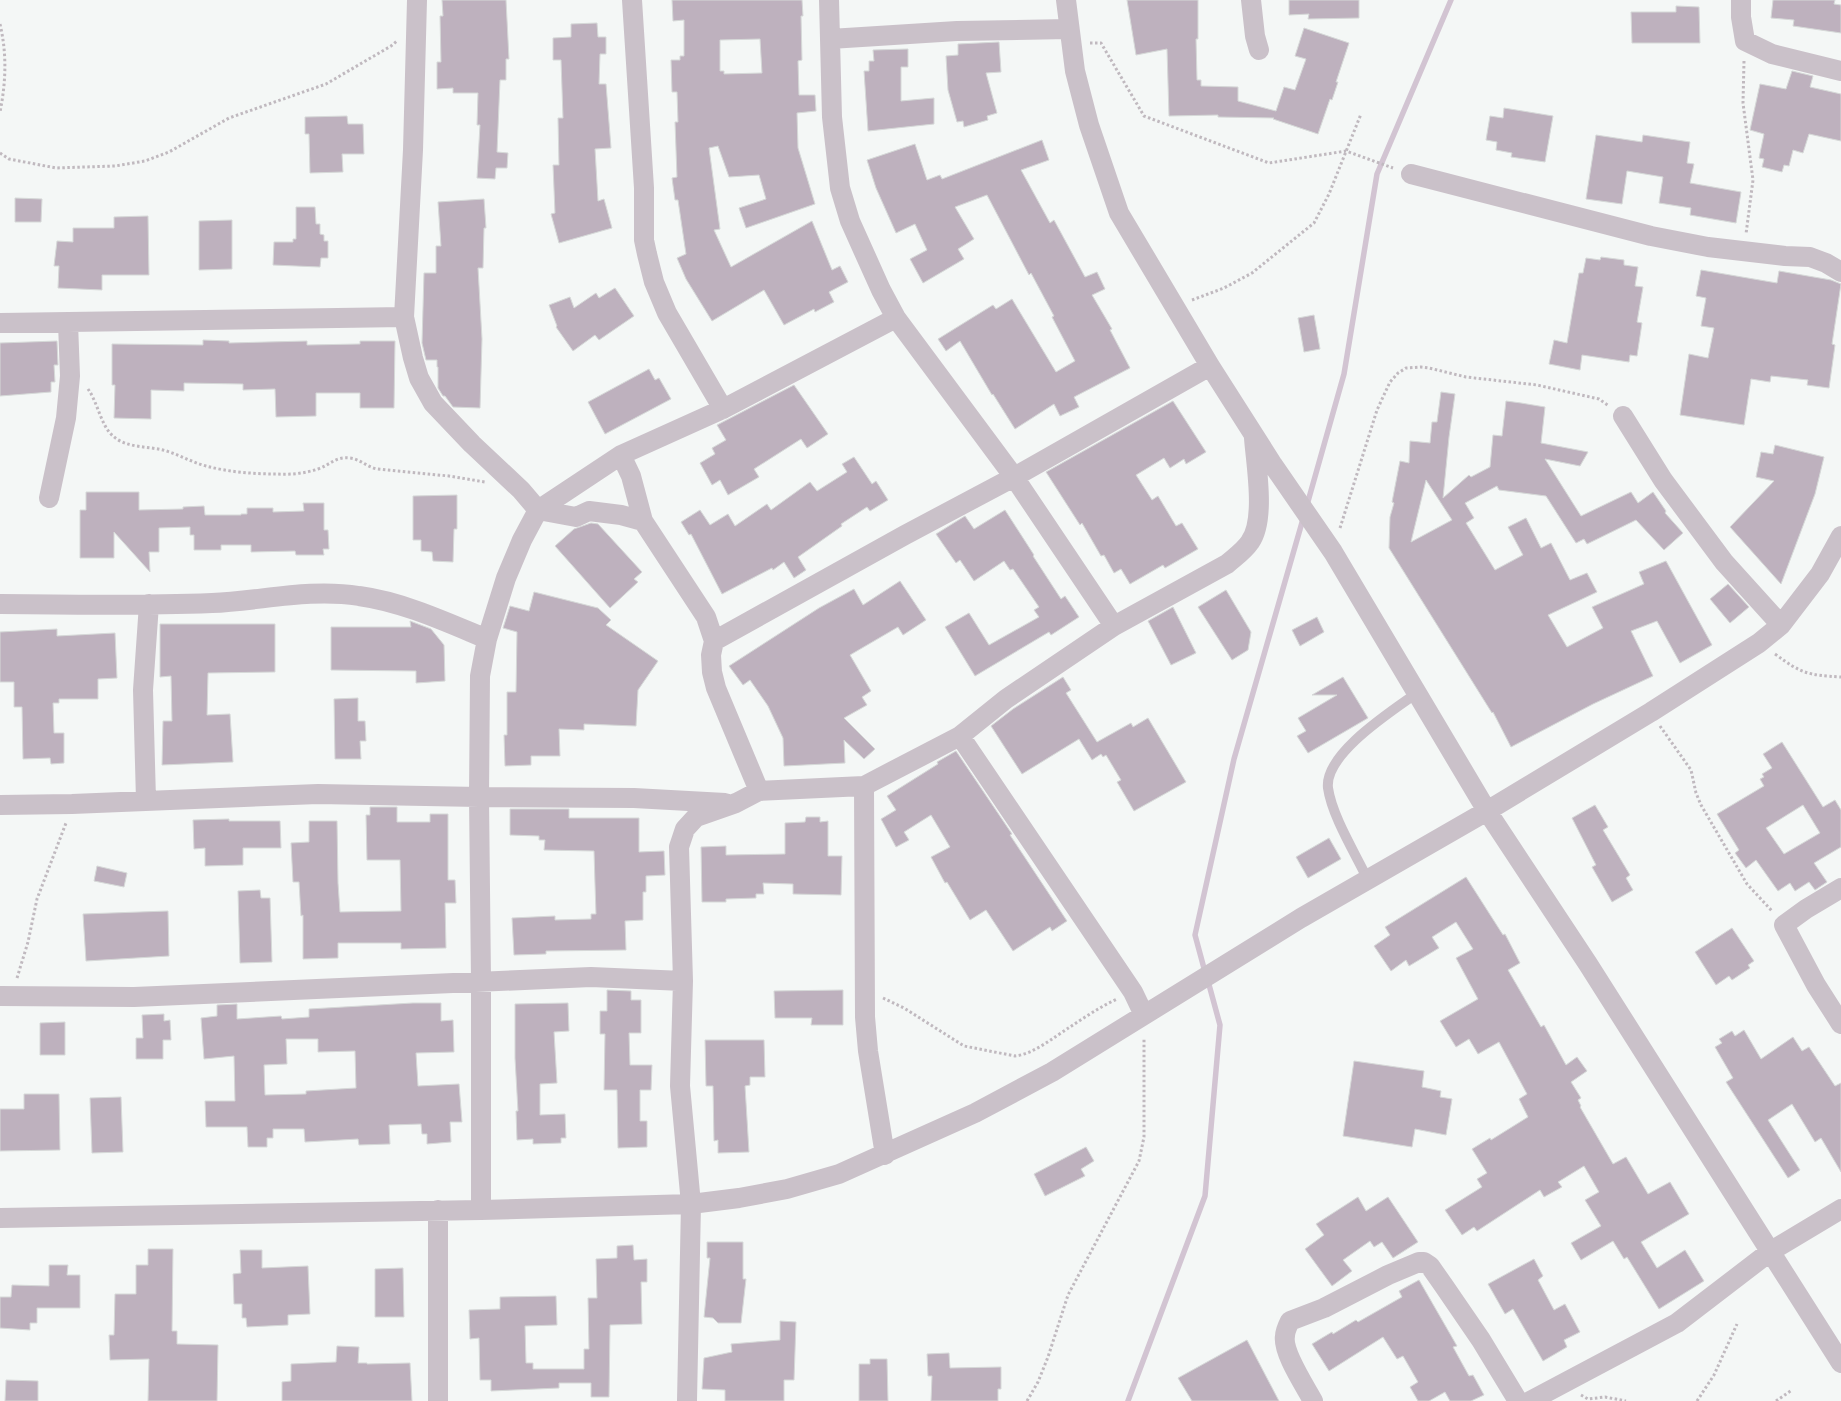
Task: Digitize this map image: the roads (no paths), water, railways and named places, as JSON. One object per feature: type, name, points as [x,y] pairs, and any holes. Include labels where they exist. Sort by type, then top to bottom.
[{"type":"street","points":[[417,0],[418,24],[404,317],[413,358],[428,396],[443,416],[521,490],[538,510],[576,517],[589,511],[621,515],[643,522]]},
{"type":"street","points":[[632,0],[641,132],[646,254],[654,282],[668,313],[723,409]]},
{"type":"street","points":[[829,0],[832,117],[840,188],[854,230],[881,290],[896,318],[1014,477],[1114,626]]},
{"type":"street","points":[[1066,0],[1074,71],[1119,213],[1210,366],[1273,465],[1333,552],[1487,811],[1593,972],[1841,1363]]},
{"type":"street","points":[[1251,0],[1254,29],[1259,50]]},
{"type":"street","points":[[1741,0],[1741,17],[1746,41],[1772,54],[1841,71]]},
{"type":"street","points":[[830,39],[957,31],[1070,36]]},
{"type":"street","points":[[1410,174],[1651,236],[1708,247],[1810,257],[1826,263],[1841,272]]},
{"type":"street","points":[[0,323],[404,317]]},
{"type":"street","points":[[481,1210],[480,676],[487,639],[506,578],[522,540],[538,510],[621,455],[723,409],[896,318]]},
{"type":"street","points":[[49,498],[64,432],[70,376],[68,323]]},
{"type":"street","points":[[714,640],[1014,477],[1210,366]]},
{"type":"street","points":[[1624,416],[1663,480],[1724,562],[1781,625]]},
{"type":"street","points":[[687,1401],[691,1204],[680,1086],[683,981],[679,846],[685,829],[696,817],[736,803],[759,791],[864,786],[960,736],[1006,699],[1114,626],[1227,564],[1251,541],[1259,514],[1254,435]]},
{"type":"street","points":[[621,455],[631,476],[643,522],[706,618],[714,640],[711,655],[712,672],[716,688],[759,791]]},
{"type":"street","points":[[0,1218],[481,1210],[691,1204],[787,1189],[839,1174],[975,1113],[1035,1081],[1242,954],[1487,811],[1651,712],[1759,643],[1781,625],[1820,574],[1841,536]]},
{"type":"street","points":[[0,604],[213,603],[327,593],[385,601],[487,639]]},
{"type":"street","points":[[146,800],[143,690],[149,604]]},
{"type":"street","points":[[960,736],[1133,992],[1144,1014]]},
{"type":"street","points":[[864,786],[864,988],[868,1051],[885,1155]]},
{"type":"street","points":[[0,806],[318,794],[634,798],[736,803]]},
{"type":"street","points":[[1841,888],[1784,925],[1816,985],[1841,1024]]},
{"type":"street","points":[[6,996],[134,997],[591,977],[683,981]]},
{"type":"street","points":[[1530,1401],[1677,1323],[1771,1251],[1841,1209]]},
{"type":"street","points":[[438,1210],[438,1401]]},
{"type":"street","points":[[1313,1401],[1291,1362],[1285,1342],[1284,1337],[1290,1321],[1324,1308],[1388,1275],[1419,1262],[1424,1262],[1430,1266],[1481,1340],[1518,1401]]},
{"type":"lane","points":[[1368,880],[1331,800],[1328,786],[1329,774],[1334,763],[1365,732],[1417,693]]},
{"type":"waterway","points":[[1307,505],[1344,374],[1377,174],[1451,0]]},
{"type":"waterway","points":[[1205,972],[1195,935],[1234,759],[1303,519]]},
{"type":"waterway","points":[[1128,1401],[1205,1196],[1220,1025],[1208,981]]}]
